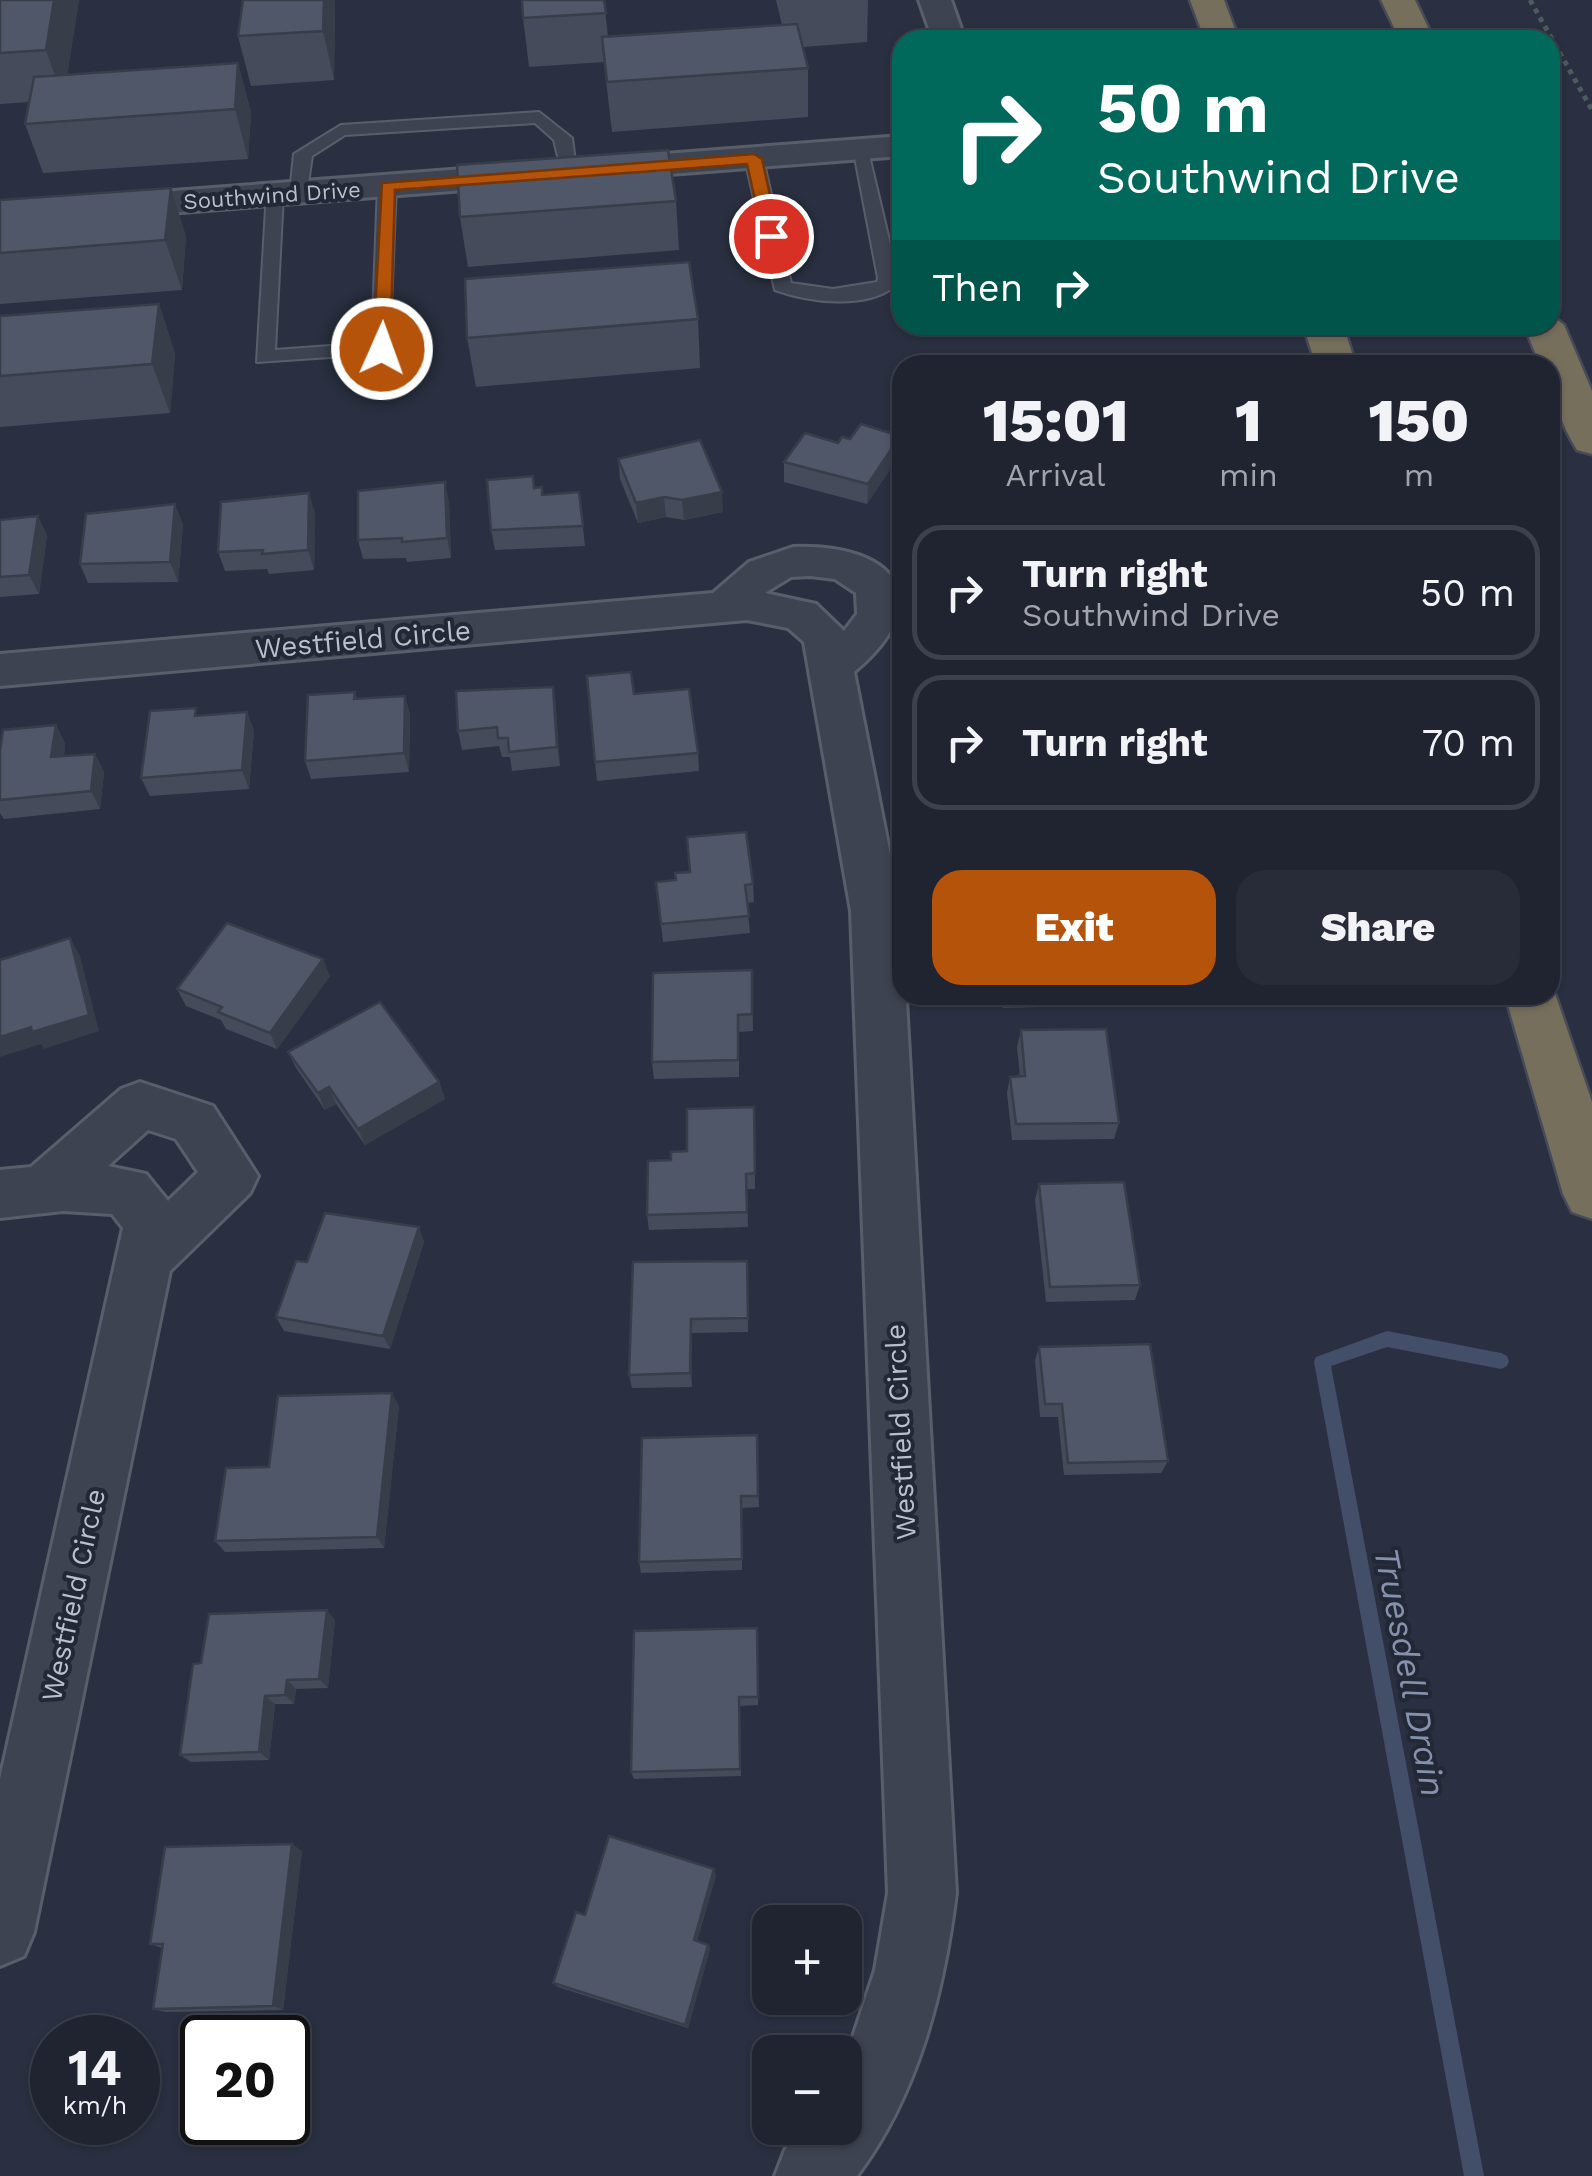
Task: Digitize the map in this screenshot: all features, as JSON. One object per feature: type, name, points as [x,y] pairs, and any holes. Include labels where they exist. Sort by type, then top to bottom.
[{"type":"highway","points":[[1207,0],[1218,30]]},
{"type":"highway","points":[[1398,0],[1412,30]]},
{"type":"highway","points":[[1560,363],[1592,440]]},
{"type":"highway","points":[[1535,1005],[1592,1194]]},
{"type":"street","points":[[936,0],[946,30]]},
{"type":"street","name":"Southwind Drive","points":[[0,216],[892,147]]},
{"type":"street","name":"Westfield Circle","points":[[0,670],[766,605],[801,615],[824,636],[833,665],[876,911],[922,1893],[914,1965],[886,2056],[856,2115],[811,2176]]},
{"type":"street","name":"Westfield Circle","points":[[21,1192],[140,1105],[194,1122],[231,1176],[145,1258]]},
{"type":"street","name":"Westfield Circle","points":[[0,1932],[152,1223],[126,1191],[21,1192]]},
{"type":"lane","points":[[387,186],[382,349],[264,357],[286,194],[303,154],[341,130],[539,117],[563,138],[570,172]]},
{"type":"lane","points":[[754,159],[782,286],[821,296],[863,292],[884,286],[888,278],[858,151]]},
{"type":"path","points":[[1530,0],[1547,30]]},
{"type":"path","points":[[1560,53],[1592,110]]},
{"type":"building","points":[[0,0],[54,0],[46,50],[0,53]]},
{"type":"building","points":[[243,0],[324,0],[323,31],[238,36]]},
{"type":"building","points":[[522,0],[604,0],[606,13],[523,18]]},
{"type":"building","points":[[797,24],[808,68],[607,82],[602,37]]},
{"type":"building","points":[[238,63],[235,109],[25,124],[34,77]]},
{"type":"building","points":[[668,150],[676,201],[460,217],[457,165]]},
{"type":"building","points":[[171,188],[165,240],[0,253],[0,200]]},
{"type":"building","points":[[689,262],[698,319],[467,338],[465,279]]},
{"type":"building","points":[[159,304],[152,364],[0,376],[0,316]]},
{"type":"building","points":[[861,424],[892,434],[892,448],[868,484],[784,462],[805,433],[838,443],[842,437],[850,439]]},
{"type":"building","points":[[700,440],[722,492],[636,503],[618,459]]},
{"type":"building","points":[[533,476],[534,488],[542,487],[542,495],[579,492],[583,526],[491,530],[487,480]]},
{"type":"building","points":[[445,482],[447,538],[358,540],[358,491]]},
{"type":"building","points":[[309,493],[308,550],[218,552],[221,502]]},
{"type":"building","points":[[175,504],[170,562],[80,564],[86,514]]},
{"type":"building","points":[[38,516],[29,575],[0,577],[0,520]]},
{"type":"building","points":[[631,672],[634,694],[689,689],[698,753],[595,762],[587,676]]},
{"type":"building","points":[[553,687],[557,747],[509,752],[508,738],[498,738],[497,727],[458,731],[456,691]]},
{"type":"building","points":[[355,692],[354,699],[405,696],[404,753],[305,761],[308,695]]},
{"type":"building","points":[[196,708],[195,716],[247,712],[242,770],[141,778],[150,711]]},
{"type":"building","points":[[56,725],[51,757],[95,754],[91,791],[0,800],[3,730]]},
{"type":"building","points":[[746,832],[753,884],[745,885],[749,916],[661,924],[656,882],[676,880],[675,873],[690,872],[687,837]]},
{"type":"building","points":[[227,923],[323,959],[270,1033],[218,1012],[222,1007],[177,989]]},
{"type":"building","points":[[70,938],[89,1015],[0,1037],[0,960]]},
{"type":"building","points":[[752,970],[752,1014],[738,1015],[738,1060],[652,1062],[653,973]]},
{"type":"building","points":[[380,1002],[439,1082],[358,1129],[329,1087],[318,1093],[288,1052]]},
{"type":"building","points":[[1106,1029],[1119,1123],[1016,1124],[1010,1077],[1025,1076],[1021,1030]]},
{"type":"building","points":[[754,1107],[755,1173],[746,1174],[747,1212],[647,1215],[648,1161],[671,1160],[671,1152],[687,1151],[687,1109]]},
{"type":"building","points":[[1124,1182],[1140,1285],[1050,1287],[1039,1184]]},
{"type":"building","points":[[325,1213],[419,1227],[383,1336],[276,1317],[296,1261],[307,1262]]},
{"type":"building","points":[[747,1261],[748,1318],[691,1319],[690,1373],[629,1375],[633,1262]]},
{"type":"building","points":[[1150,1344],[1168,1461],[1068,1463],[1062,1404],[1045,1404],[1039,1347]]},
{"type":"building","points":[[392,1393],[377,1537],[215,1541],[226,1468],[269,1467],[278,1396]]},
{"type":"building","points":[[757,1435],[758,1496],[741,1496],[742,1559],[639,1562],[642,1438]]},
{"type":"building","points":[[327,1610],[319,1679],[287,1680],[285,1695],[265,1696],[259,1752],[180,1755],[193,1664],[201,1663],[209,1614]]},
{"type":"building","points":[[757,1628],[758,1697],[739,1697],[740,1769],[631,1772],[634,1631]]},
{"type":"building","points":[[609,1836],[714,1869],[694,1940],[708,1945],[685,2025],[553,1983],[576,1912],[585,1915]]},
{"type":"building","points":[[292,1844],[273,2006],[153,2009],[163,1944],[150,1944],[165,1847]]},
{"type":"waterway","name":"Truesdell Drain","points":[[1474,2176],[1322,1362],[1387,1339],[1501,1361]]},
{"type":"route","points":[[382,349],[387,186],[754,159],[771,236]]}]
